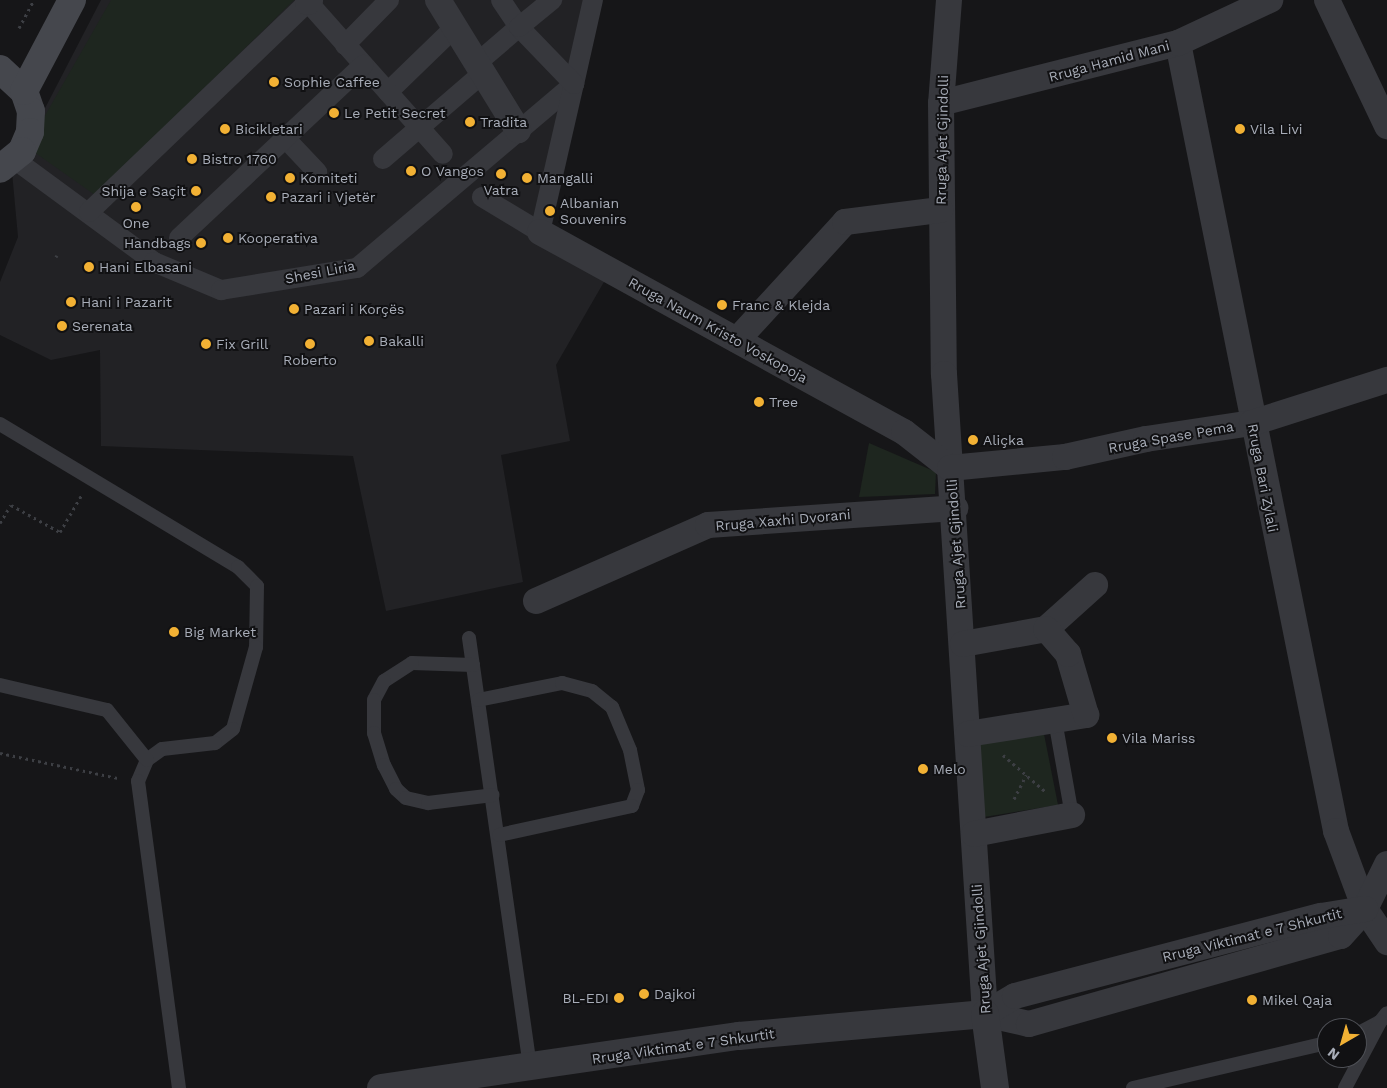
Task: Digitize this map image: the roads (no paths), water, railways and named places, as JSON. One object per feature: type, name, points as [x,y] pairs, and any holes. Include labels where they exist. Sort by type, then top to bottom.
[{"type":"main road","points":[[24,91],[72,0]]},
{"type":"main road","points":[[0,69],[24,91],[31,111],[30,132],[7,164]]},
{"type":"street","points":[[345,45],[389,0]]},
{"type":"street","points":[[438,0],[518,130]]},
{"type":"street","points":[[500,0],[519,27],[574,84]]},
{"type":"street","points":[[383,159],[419,128],[519,27],[552,0]]},
{"type":"street","points":[[540,232],[593,0]]},
{"type":"street","name":"Rruga Ajet Gjindolli","points":[[949,0],[941,103],[940,210],[950,468],[955,508],[963,644],[973,733],[974,834],[985,1014],[995,1088]]},
{"type":"street","name":"Rruga Hamid Mani","points":[[941,103],[1178,43],[1270,0]]},
{"type":"street","points":[[1327,0],[1387,126]]},
{"type":"street","points":[[89,212],[309,1],[345,45],[443,154]]},
{"type":"street","points":[[388,92],[455,27]]},
{"type":"street","name":"Rruga Bari Zylali","points":[[1178,43],[1252,423],[1336,831],[1364,909],[1387,942]]},
{"type":"street","points":[[179,238],[363,65]]},
{"type":"street","name":"Shesi Liria","points":[[7,164],[89,212],[154,262],[221,290],[357,268],[574,84]]},
{"type":"street","points":[[285,138],[317,172]]},
{"type":"street","name":"Rruga Naum Kristo Voskopoja","points":[[482,197],[540,232],[904,432],[950,468]]},
{"type":"street","points":[[736,340],[845,222],[940,210]]},
{"type":"street","name":"Rruga Spase Pema","points":[[950,468],[1066,456],[1146,438],[1252,423],[1387,380]]},
{"type":"street","name":"Rruga Xaxhi Dvorani","points":[[536,602],[708,525],[955,508]]},
{"type":"street","points":[[963,644],[1046,629],[1095,585]]},
{"type":"street","points":[[973,733],[1086,715],[1068,654],[1046,629]]},
{"type":"street","points":[[974,834],[1072,815]]},
{"type":"street","points":[[1364,909],[1387,864]]},
{"type":"street","name":"Rruga Viktimat e 7 Shkurtit","points":[[381,1088],[530,1068],[739,1036],[985,1014],[1015,996],[1321,916],[1364,909]]},
{"type":"lane","points":[[0,424],[238,567],[257,586],[256,647],[233,729],[215,742],[162,749],[147,760],[138,781],[180,1088]]},
{"type":"lane","points":[[469,638],[499,835],[530,1068]]},
{"type":"lane","points":[[473,665],[412,663],[384,682],[374,700],[374,733],[384,765],[396,790],[406,798],[428,803],[493,795]]},
{"type":"lane","points":[[478,700],[562,683],[592,691],[612,707],[630,750],[638,790],[632,806],[499,835]]},
{"type":"lane","points":[[0,685],[107,710],[147,760]]},
{"type":"lane","points":[[1055,720],[1072,815]]},
{"type":"lane","points":[[1367,1028],[1384,1017]]},
{"type":"lane","points":[[1345,1088],[1384,1017]]},
{"type":"lane","points":[[1133,1088],[1317,1045]]},
{"type":"place","name":"Sophie Caffee","points":[[274,82]]},
{"type":"place","name":"Le Petit Secret","points":[[334,113]]},
{"type":"place","name":"Tradita","points":[[470,122]]},
{"type":"place","name":"Bicikletari","points":[[225,129]]},
{"type":"place","name":"Vila Livi","points":[[1240,129]]},
{"type":"place","name":"Bistro 1760","points":[[192,159]]},
{"type":"place","name":"O Vangos","points":[[411,171]]},
{"type":"place","name":"Vatra","points":[[501,174]]},
{"type":"place","name":"Komiteti","points":[[290,178]]},
{"type":"place","name":"Mangalli","points":[[527,178]]},
{"type":"place","name":"Shija e Saçit","points":[[196,191]]},
{"type":"place","name":"Pazari i Vjetër","points":[[271,197]]},
{"type":"place","name":"One","points":[[136,207]]},
{"type":"place","name":"Albanian Souvenirs","points":[[550,211]]},
{"type":"place","name":"Kooperativa","points":[[228,238]]},
{"type":"place","name":"Handbags","points":[[201,243]]},
{"type":"place","name":"Hani Elbasani","points":[[89,267]]},
{"type":"place","name":"Hani i Pazarit","points":[[71,302]]},
{"type":"place","name":"Franc & Klejda","points":[[722,305]]},
{"type":"place","name":"Pazari i Korçës","points":[[294,309]]},
{"type":"place","name":"Serenata","points":[[62,326]]},
{"type":"place","name":"Bakalli","points":[[369,341]]},
{"type":"place","name":"Fix Grill","points":[[206,344]]},
{"type":"place","name":"Roberto","points":[[310,344]]},
{"type":"place","name":"Tree","points":[[759,402]]},
{"type":"place","name":"Aliçka","points":[[973,440]]},
{"type":"place","name":"Big Market","points":[[174,632]]},
{"type":"place","name":"Vila Mariss","points":[[1112,738]]},
{"type":"place","name":"Melo","points":[[923,769]]},
{"type":"place","name":"Dajkoi","points":[[644,994]]},
{"type":"place","name":"BL-EDI","points":[[619,998]]},
{"type":"place","name":"Mikel Qaja","points":[[1252,1000]]}]
